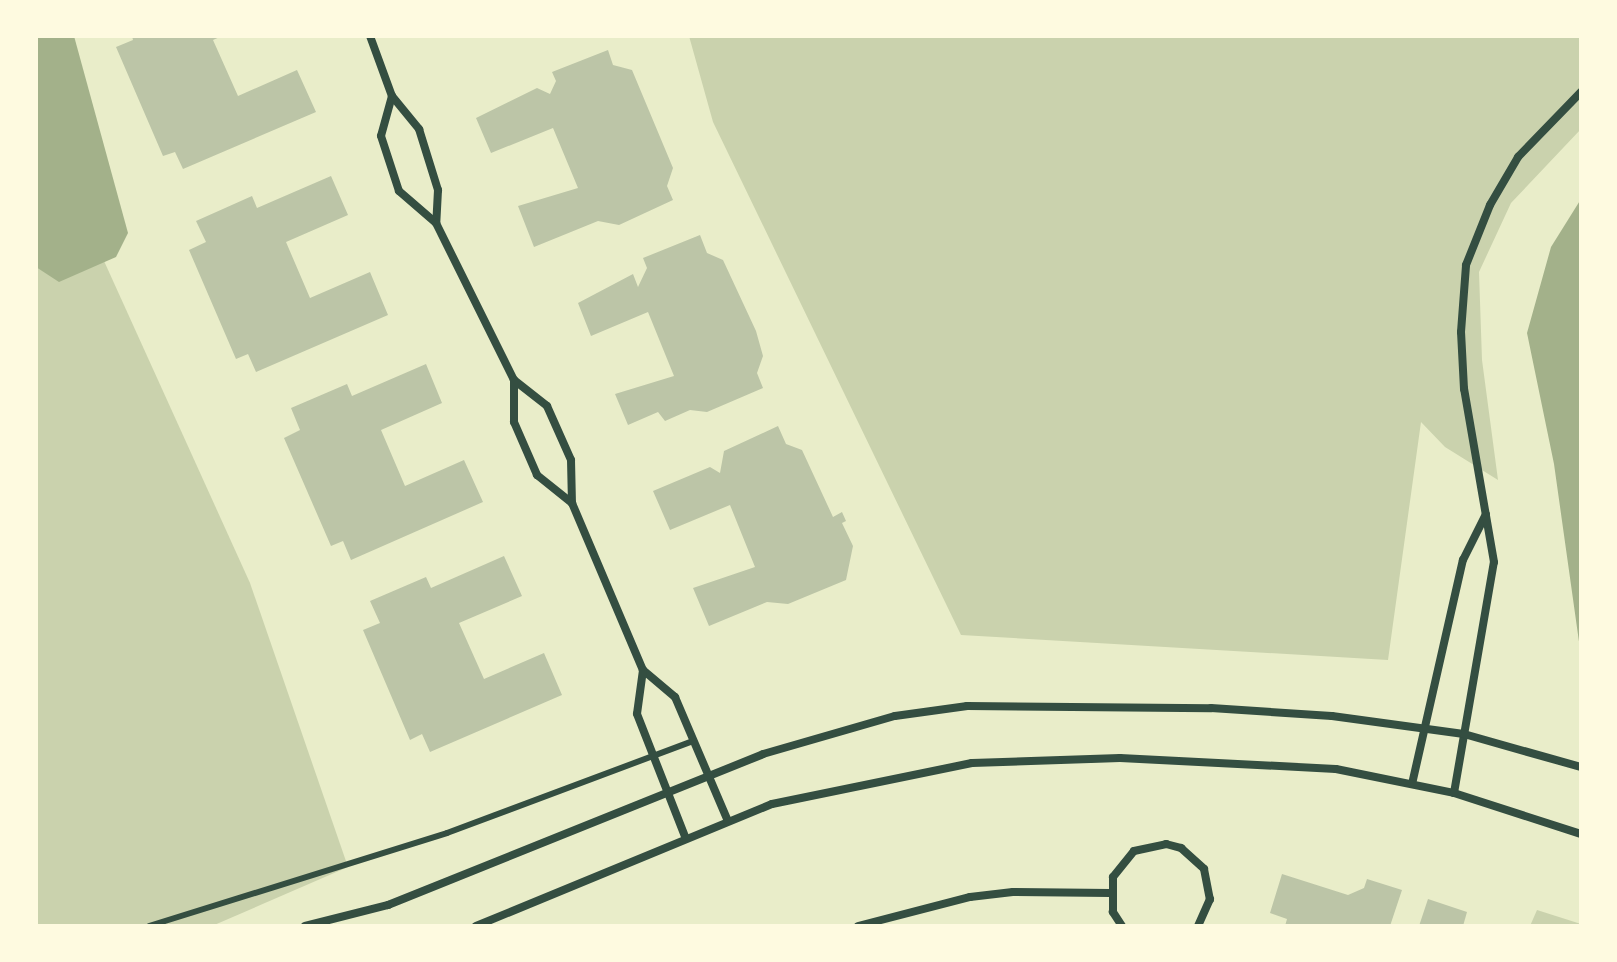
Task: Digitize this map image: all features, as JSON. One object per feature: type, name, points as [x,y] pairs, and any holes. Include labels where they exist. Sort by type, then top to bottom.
[{"type":"street","points":[[370,36],[392,96],[419,129],[438,190],[436,223]]},
{"type":"street","points":[[1454,793],[1494,562],[1464,389],[1461,332],[1466,265],[1490,205],[1518,157],[1581,92]]},
{"type":"street","points":[[392,96],[381,136],[399,191],[436,223],[514,380],[547,406],[571,460],[572,503],[643,670],[675,697],[728,821]]},
{"type":"street","points":[[514,380],[514,422],[537,475],[572,503]]},
{"type":"street","points":[[1412,784],[1463,560],[1486,513]]},
{"type":"street","points":[[643,670],[637,714],[686,839]]},
{"type":"street","points":[[305,926],[388,905],[708,775],[822,734],[967,706],[1211,708],[1425,729],[1464,734],[1581,767]]},
{"type":"street","points":[[476,926],[728,821],[835,787],[972,763],[1120,758],[1336,769],[1454,793],[1581,834]]},
{"type":"street","points":[[1122,926],[1110,893],[1121,862],[1134,851],[1151,845],[1181,848],[1204,869],[1210,899],[1198,926]]},
{"type":"street","points":[[858,926],[970,897],[1013,892],[1110,893]]},
{"type":"lane","points":[[149,926],[447,833],[693,741]]},
{"type":"shaded area","points":[[36,36],[74,36],[128,233],[116,257],[59,282],[36,267]]},
{"type":"shaded area","points":[[689,36],[1581,36],[1581,129],[1511,203],[1479,272],[1482,360],[1498,480],[1445,447],[1421,422],[1388,660],[961,635],[713,122]]},
{"type":"shaded area","points":[[36,111],[250,583],[348,867],[212,926],[36,926]]},
{"type":"shaded area","points":[[1581,199],[1581,656],[1554,464],[1527,333],[1551,247]]},
{"type":"shaded area","points":[[1537,910],[1581,924],[1581,926],[1530,926]]},
{"type":"building","points":[[132,36],[222,36],[213,40],[238,96],[297,70],[316,112],[183,169],[175,152],[163,156],[116,47],[133,40]]},
{"type":"building","points":[[608,50],[613,65],[632,70],[673,168],[667,186],[673,200],[619,225],[598,221],[534,247],[518,206],[578,188],[553,128],[491,153],[476,118],[537,88],[550,94],[556,81],[552,72]]},
{"type":"building","points":[[331,176],[348,215],[286,242],[310,298],[370,272],[388,315],[256,372],[248,354],[236,359],[189,250],[206,242],[196,221],[252,196],[257,208]]},
{"type":"building","points":[[700,235],[707,253],[723,260],[756,331],[763,356],[757,373],[763,388],[707,412],[690,410],[665,421],[658,412],[628,425],[615,394],[674,376],[648,312],[591,336],[578,303],[633,274],[638,287],[647,268],[643,258]]},
{"type":"building","points":[[426,364],[442,403],[381,430],[405,486],[464,460],[483,502],[351,560],[343,541],[331,546],[284,438],[300,430],[291,408],[347,384],[352,396]]},
{"type":"building","points":[[778,426],[786,444],[802,450],[833,517],[842,512],[846,521],[842,523],[853,546],[846,580],[788,604],[767,602],[709,626],[693,588],[755,567],[730,505],[670,530],[653,491],[710,467],[720,473],[724,451]]},
{"type":"building","points":[[504,556],[522,596],[459,623],[484,679],[544,653],[562,695],[430,752],[422,734],[410,740],[363,630],[380,623],[370,601],[426,577],[431,588]]},
{"type":"building","points":[[1282,874],[1348,895],[1364,888],[1367,879],[1402,890],[1390,926],[1285,926],[1287,919],[1270,913]]},
{"type":"building","points":[[1428,899],[1467,912],[1463,926],[1419,926]]}]
